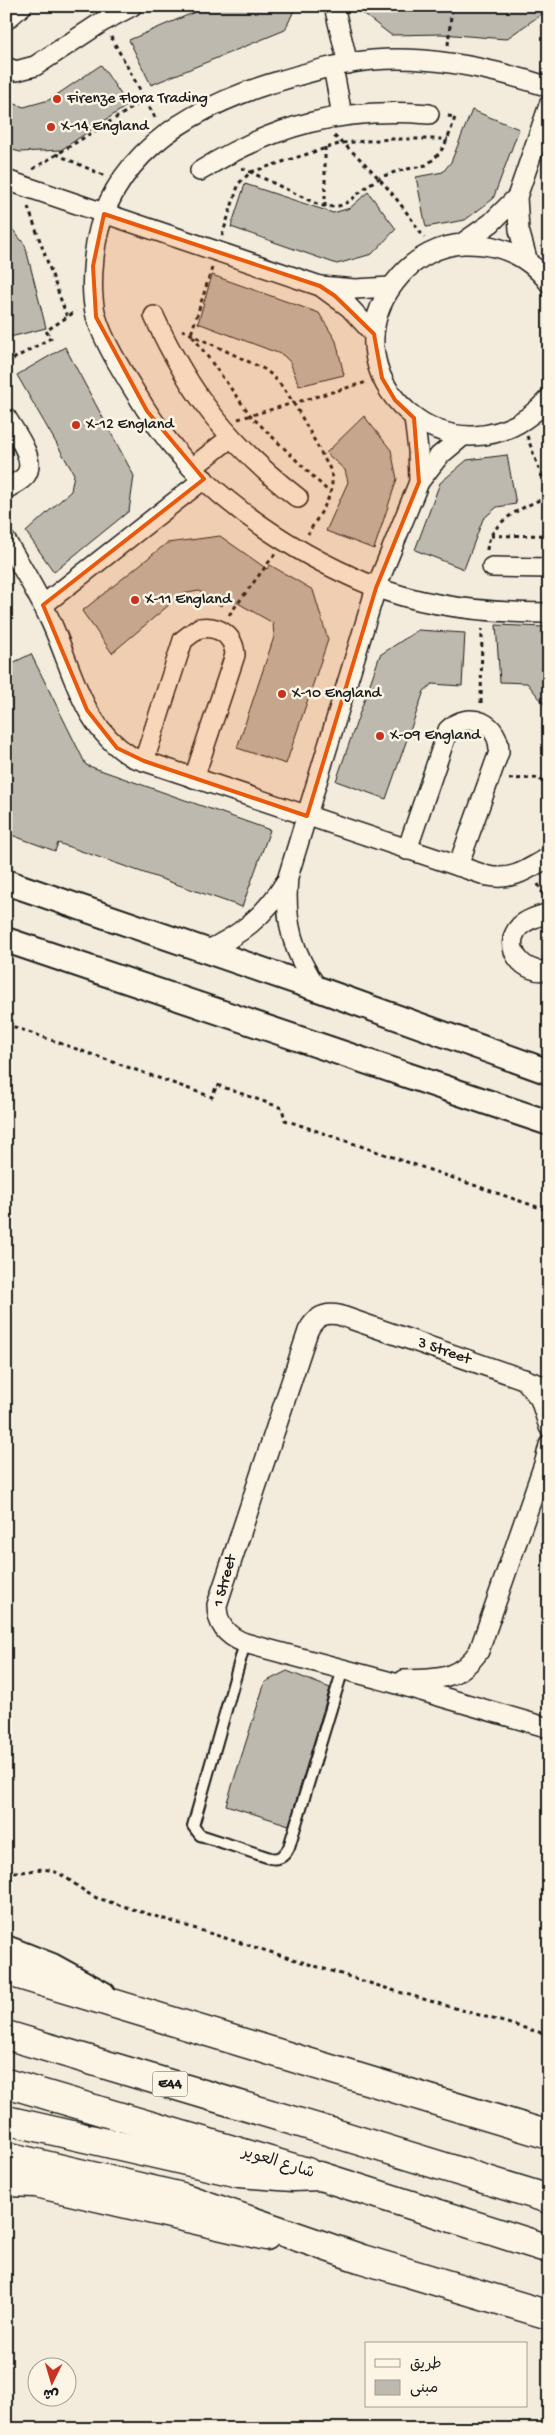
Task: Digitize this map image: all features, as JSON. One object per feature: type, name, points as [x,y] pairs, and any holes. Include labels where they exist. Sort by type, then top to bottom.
[{"type":"main road","points":[[6,1971],[549,2134]]},
{"type":"main road","name":"E44","points":[[6,2035],[549,2199]]},
{"type":"main road","name":"شارع العوير","points":[[6,2083],[320,2176],[549,2249]]},
{"type":"main road","points":[[6,2120],[221,2170],[266,2176],[320,2176]]},
{"type":"main road","points":[[6,2156],[182,2197],[362,2259],[549,2315]]},
{"type":"main road","points":[[6,2182],[36,2183],[362,2259]]},
{"type":"street","points":[[6,20],[22,6]]},
{"type":"street","points":[[6,68],[16,71],[26,70],[35,66],[102,22],[132,6]]},
{"type":"street","points":[[334,6],[340,65],[342,115]]},
{"type":"street","points":[[549,87],[501,72],[397,59],[340,65],[297,76],[237,96],[164,135],[136,159],[119,183],[104,214],[95,250],[93,300],[96,317],[128,381],[147,411],[198,474],[229,501],[292,545],[376,588],[411,598],[482,610],[549,613]]},
{"type":"street","points":[[528,262],[519,230],[517,197],[549,105]]},
{"type":"street","points":[[200,171],[266,135],[314,121],[342,115],[386,112],[429,114]]},
{"type":"street","points":[[13,183],[320,286],[355,289],[390,287]]},
{"type":"street","points":[[461,244],[491,223],[517,197]]},
{"type":"street","points":[[549,283],[528,262],[507,250],[484,244],[461,244],[433,251],[409,266],[390,287],[379,310],[374,334],[376,356],[382,378],[395,400],[414,418],[437,430],[462,436],[483,436],[504,431],[522,422],[549,398]]},
{"type":"street","points":[[320,286],[350,307],[374,334]]},
{"type":"street","points":[[154,316],[186,378],[225,431],[268,474],[298,498]]},
{"type":"street","points":[[6,417],[26,454],[29,466],[24,477],[6,489]]},
{"type":"street","points":[[414,418],[419,482]]},
{"type":"street","points":[[43,605],[198,474],[225,431]]},
{"type":"street","points":[[204,952],[224,943],[258,918],[273,903],[288,877],[376,588],[419,482],[439,456],[462,436]]},
{"type":"street","points":[[6,541],[43,605],[95,724],[118,748],[144,761],[407,850],[497,878],[514,876],[549,857]]},
{"type":"street","points":[[492,566],[549,568]]},
{"type":"street","points":[[144,761],[183,640],[199,628],[218,630],[229,638],[235,655],[194,778]]},
{"type":"street","points":[[407,850],[448,730],[453,725],[467,719],[481,721],[493,730],[499,744],[499,752],[458,866]]},
{"type":"street","points":[[288,877],[286,902],[290,933],[302,962],[318,989]]},
{"type":"street","points":[[6,882],[204,952],[318,989],[549,1072]]},
{"type":"street","points":[[547,906],[520,927],[514,936],[513,946],[516,957],[522,965],[531,970],[549,970]]},
{"type":"street","points":[[6,940],[549,1123]]},
{"type":"street","name":"1 Street","points":[[340,1315],[330,1313],[320,1316],[312,1322],[308,1331],[219,1594],[217,1615],[221,1625],[227,1633],[245,1643],[387,1681],[549,1728]]},
{"type":"street","name":"3 Street","points":[[340,1315],[549,1388]]},
{"type":"street","points":[[524,1379],[540,1399],[549,1427]]},
{"type":"street","points":[[387,1681],[438,1679],[451,1676],[462,1670],[475,1656],[483,1640],[549,1444]]},
{"type":"street","points":[[6,1948],[76,1978],[121,2006]]},
{"type":"lane","points":[[245,1643],[193,1826],[200,1835],[270,1858],[275,1859],[284,1856],[289,1847],[343,1669]]},
{"type":"path","points":[[446,64],[452,6]]},
{"type":"path","points":[[102,22],[164,135]]},
{"type":"path","points":[[66,317],[13,183],[36,165],[145,100]]},
{"type":"path","points":[[221,158],[325,207],[340,206],[347,203],[378,178],[426,165],[438,155],[448,139],[455,117],[429,114]]},
{"type":"path","points":[[314,121],[342,143],[378,178],[413,221],[433,251]]},
{"type":"path","points":[[325,147],[325,207]]},
{"type":"path","points":[[55,154],[119,183]]},
{"type":"path","points":[[6,362],[51,338],[46,331],[93,300]]},
{"type":"path","points":[[154,316],[264,369],[278,380],[329,467],[333,480],[330,493],[292,545],[218,630]]},
{"type":"path","points":[[225,431],[292,404],[382,378]]},
{"type":"path","points":[[522,422],[544,483],[549,488]]},
{"type":"path","points":[[492,566],[487,552],[490,536],[513,514],[549,496]]},
{"type":"path","points":[[490,536],[549,536]]},
{"type":"path","points":[[481,721],[482,610]]},
{"type":"path","points":[[488,781],[534,777],[543,781],[549,790]]},
{"type":"path","points":[[530,869],[547,906]]},
{"type":"path","points":[[6,1024],[212,1097],[217,1085],[282,1108],[285,1120],[549,1211]]},
{"type":"path","points":[[6,1870],[22,1874],[31,1870],[48,1870],[64,1877],[79,1889],[97,1898],[392,1990],[549,2035]]},
{"type":"highlighted area","points":[[104,214],[320,286],[335,296],[374,334],[382,378],[395,400],[414,418],[419,482],[376,588],[307,816],[144,761],[117,748],[87,710],[43,605],[204,479],[147,411],[96,317],[93,266]]},
{"type":"building","points":[[209,6],[296,6],[285,30],[151,85],[129,40]]},
{"type":"building","points":[[353,6],[549,6],[549,9],[506,39],[442,34],[391,35]]},
{"type":"building","name":"X-14 England","points":[[101,65],[128,105],[61,150],[20,152],[6,148],[6,101],[24,107],[49,100]]},
{"type":"building","points":[[472,110],[519,129],[493,199],[465,220],[426,227],[416,177],[443,172],[451,162]]},
{"type":"building","points":[[245,184],[333,213],[350,208],[368,192],[396,229],[372,254],[337,264],[231,227]]},
{"type":"building","points":[[6,221],[25,245],[46,328],[6,338]]},
{"type":"building","points":[[212,275],[319,313],[336,341],[344,375],[299,386],[290,362],[283,355],[198,323]]},
{"type":"building","name":"X-12 England","points":[[65,347],[134,476],[129,511],[54,572],[26,532],[71,491],[74,474],[17,375]]},
{"type":"building","points":[[364,416],[391,450],[397,479],[374,549],[326,531],[348,482],[345,470],[326,453]]},
{"type":"building","points":[[507,455],[516,504],[497,507],[483,519],[464,569],[415,550],[440,483],[467,460]]},
{"type":"building","points":[[220,536],[267,569],[270,565],[313,590],[328,640],[286,764],[237,748],[274,637],[273,623],[229,598],[221,606],[199,591],[182,594],[112,653],[82,611],[167,543]]},
{"type":"building","points":[[496,625],[545,627],[549,632],[549,710],[527,683],[500,682]]},
{"type":"building","name":"X-09 England","points":[[418,630],[465,633],[462,686],[432,684],[424,691],[386,799],[336,781],[380,655]]},
{"type":"building","points":[[31,654],[86,765],[270,830],[242,907],[58,843],[55,851],[6,833],[6,666]]},
{"type":"building","points":[[287,1671],[330,1688],[289,1825],[226,1805],[265,1682]]},
{"type":"place","name":"Firenze Flora Trading","points":[[57,99]]},
{"type":"place","name":"X-14 England","points":[[51,127]]},
{"type":"place","name":"X-12 England","points":[[76,425]]},
{"type":"place","name":"X-11 England","points":[[135,600]]},
{"type":"place","name":"X-10 England","points":[[282,694]]},
{"type":"place","name":"X-09 England","points":[[380,736]]}]
